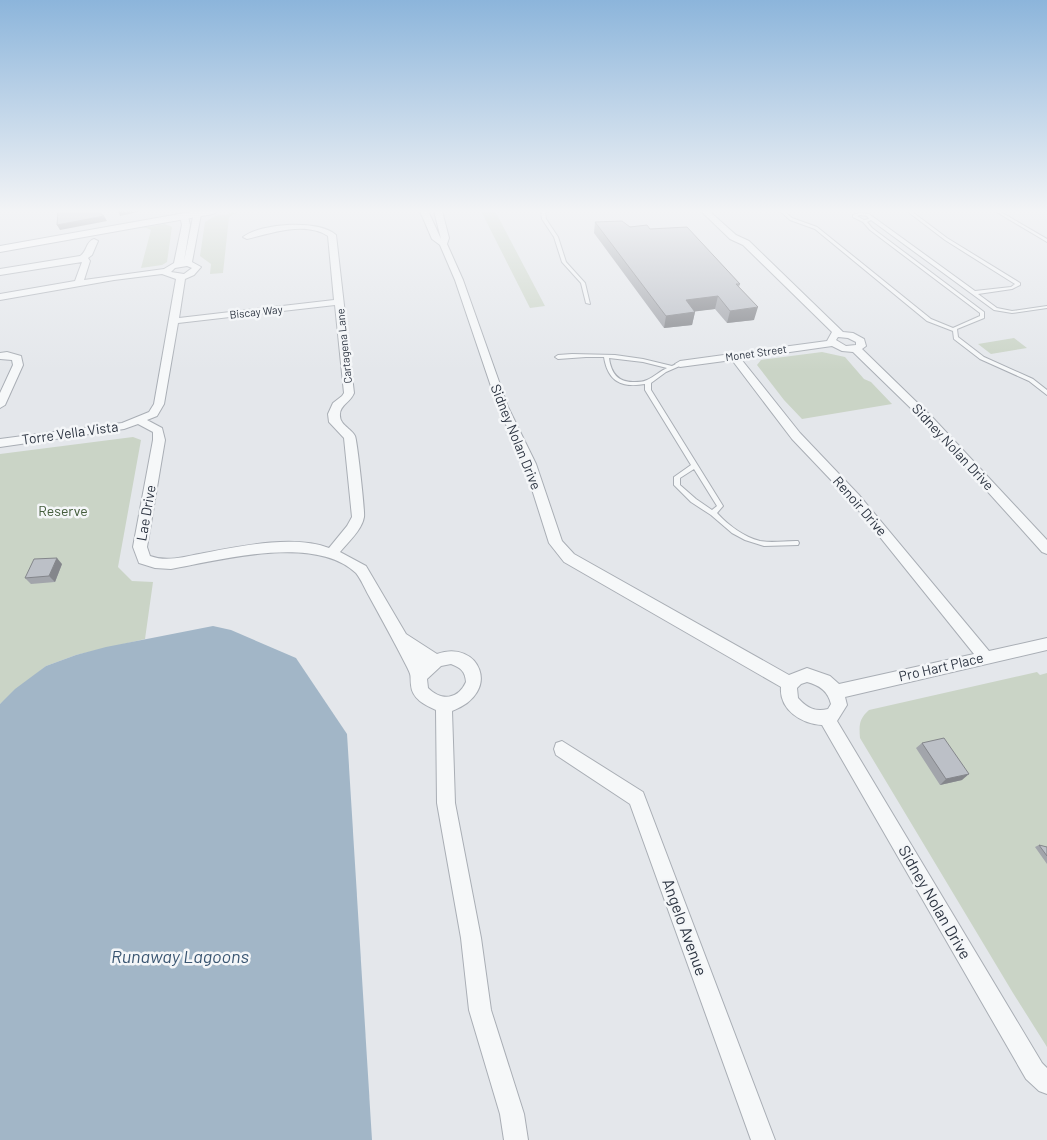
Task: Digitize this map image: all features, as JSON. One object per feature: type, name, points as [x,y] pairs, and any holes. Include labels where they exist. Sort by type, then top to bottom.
[{"type":"street","points":[[0,272],[46,264]]},
{"type":"street","points":[[79,282],[85,264]]},
{"type":"street","points":[[0,297],[79,282],[166,271],[178,264]]},
{"type":"street","points":[[166,271],[169,276],[181,277],[191,274],[196,269],[195,265],[192,264]]},
{"type":"street","name":"Cartagena Lane","points":[[331,554],[352,529],[358,517],[350,437],[335,422],[334,414],[337,405],[347,398],[349,394],[335,264]]},
{"type":"street","name":"Sidney Nolan Drive","points":[[452,264],[502,407],[530,464],[556,543],[569,558],[790,684]]},
{"type":"street","points":[[768,264],[840,334]]},
{"type":"street","points":[[140,421],[153,414],[159,404],[181,277]]},
{"type":"street","name":"Biscay Way","points":[[174,321],[339,302]]},
{"type":"street","points":[[840,334],[854,336],[860,341],[861,346],[856,349],[843,348],[832,343],[832,336],[840,334]]},
{"type":"street","name":"Monet Street","points":[[676,366],[832,343]]},
{"type":"street","name":"Sidney Nolan Drive","points":[[856,349],[929,420],[1047,549]]},
{"type":"street","points":[[0,356],[7,355],[16,358],[18,365],[0,404]]},
{"type":"street","name":"Renoir Drive","points":[[734,356],[796,436],[855,498],[985,657]]},
{"type":"street","name":"Lae Drive","points":[[140,421],[158,430],[159,440],[140,547],[144,559],[155,563],[171,564],[266,547],[318,549],[344,559],[361,570],[400,637],[420,677]]},
{"type":"street","name":"Torre Vella Vista","points":[[0,443],[124,426],[140,421]]},
{"type":"street","name":"Lae Drive","points":[[400,637],[434,661]]},
{"type":"street","name":"Pro Hart Place","points":[[836,692],[1047,644]]},
{"type":"street","points":[[443,658],[461,659],[473,670],[475,678],[474,687],[463,700],[444,705],[428,699],[422,693],[420,677],[428,665],[443,658]]},
{"type":"street","points":[[800,676],[816,677],[824,680],[836,692],[839,705],[833,715],[827,718],[812,718],[797,709],[789,696],[790,684],[800,676]]},
{"type":"street","points":[[444,705],[446,803],[471,938],[480,1010],[512,1114],[516,1140]]},
{"type":"street","name":"Sidney Nolan Drive","points":[[827,718],[1034,1070],[1047,1083]]},
{"type":"street","name":"Angelo Avenue","points":[[562,749],[637,798],[763,1140]]},
{"type":"lane","points":[[566,264],[583,283],[588,303]]},
{"type":"lane","points":[[860,264],[929,320],[954,330]]},
{"type":"lane","points":[[918,264],[982,313],[982,317],[959,326],[954,330]]},
{"type":"lane","points":[[934,264],[990,305],[1003,311],[1012,312],[1047,307]]},
{"type":"lane","points":[[973,293],[1012,288],[1018,284],[986,264]]},
{"type":"lane","points":[[954,330],[956,338],[982,358],[1031,380],[1047,393]]},
{"type":"lane","points":[[558,356],[581,354],[606,356],[676,366]]},
{"type":"lane","points":[[606,356],[606,367],[616,380],[623,384],[635,385],[648,382],[676,366]]},
{"type":"lane","points":[[648,382],[648,390],[656,406],[720,506],[714,513]]},
{"type":"lane","points":[[694,466],[677,476],[677,485],[696,505],[714,513],[720,520],[738,533],[760,543],[796,543]]},
{"type":"green space","points":[[142,264],[163,264],[162,265],[141,268]]},
{"type":"green space","points":[[211,264],[224,264],[223,273],[210,274]]},
{"type":"green space","points":[[508,264],[523,264],[545,306],[530,308]]},
{"type":"green space","points":[[1014,338],[1027,348],[991,354],[978,344]]},
{"type":"green space","points":[[822,352],[845,357],[864,379],[871,382],[892,404],[802,419],[784,400],[757,365],[761,360]]},
{"type":"green space","name":"Reserve","points":[[133,437],[141,440],[118,567],[132,581],[153,582],[145,639],[76,655],[46,666],[0,704],[0,454]]},
{"type":"green space","points":[[1037,672],[1040,675],[1047,673],[1047,1047],[860,738],[860,722],[869,710]]},
{"type":"water","name":"Runaway Lagoons","points":[[213,626],[231,630],[296,658],[347,734],[372,1140],[0,1140],[0,704],[15,689],[46,666],[76,655],[106,647]]},
{"type":"building","points":[[627,264],[722,264],[740,284],[736,284],[758,307],[730,311],[718,296],[686,300],[695,312],[666,316]]},
{"type":"building","points":[[57,558],[49,576],[25,578],[34,559]]},
{"type":"building","points":[[944,738],[969,774],[946,779],[922,743]]},
{"type":"building","points":[[1039,845],[1047,847],[1047,856]]}]
